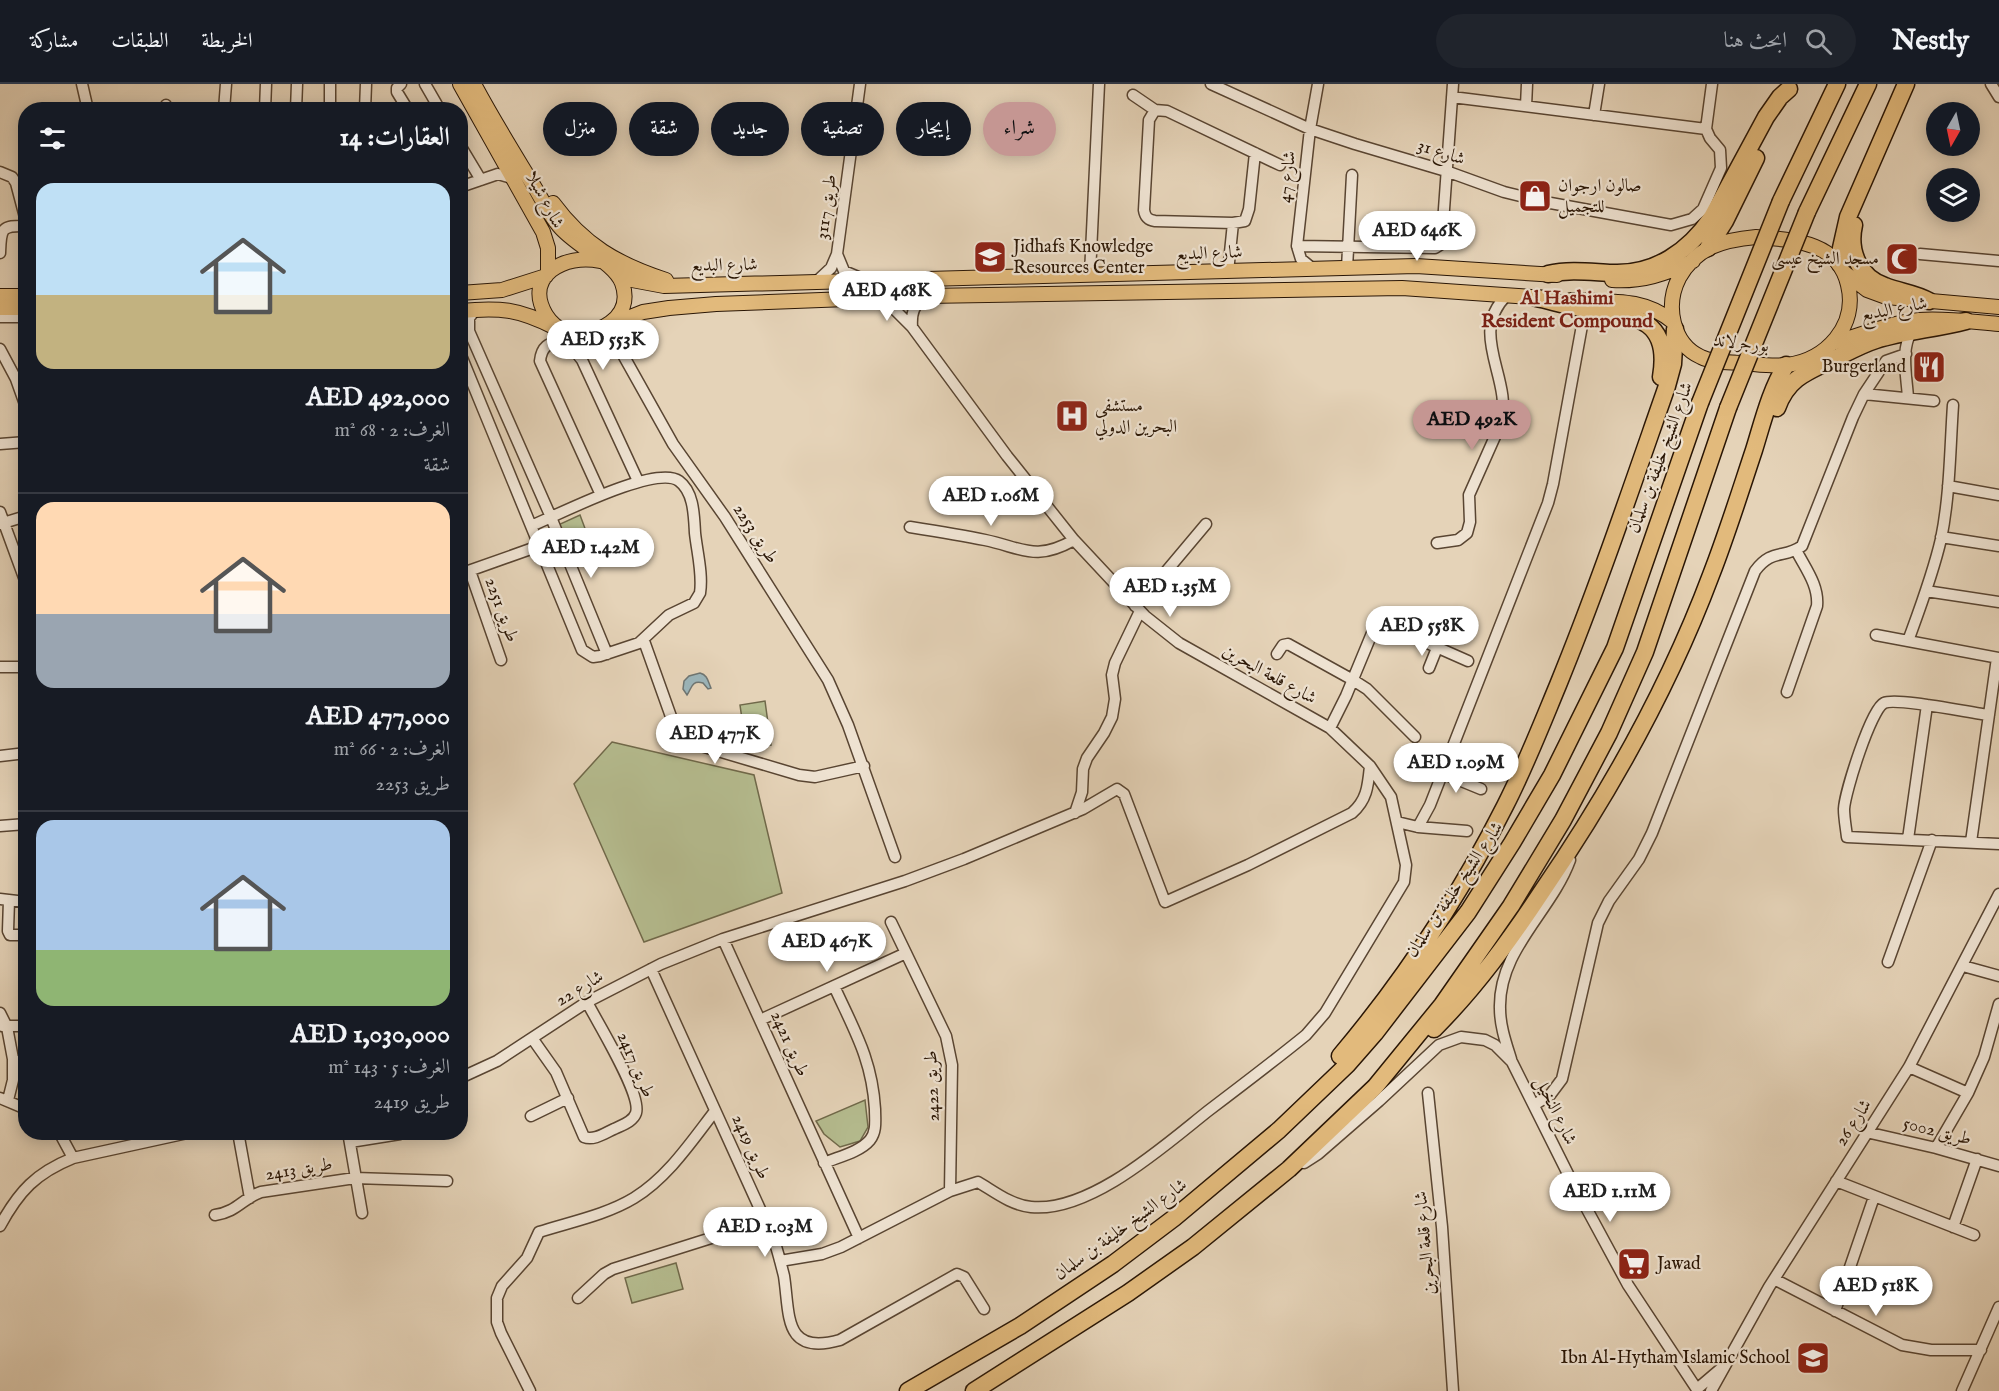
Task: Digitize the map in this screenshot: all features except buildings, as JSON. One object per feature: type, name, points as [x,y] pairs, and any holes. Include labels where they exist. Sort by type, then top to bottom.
[{"type":"highway","name":"شارع الشيخ خليفة بن سلمان","points":[[908,1391],[1020,1326],[1113,1264],[1174,1218],[1279,1130],[1347,1065],[1409,990],[1468,912],[1552,775],[1615,648],[1700,403],[1781,201],[1837,84]]},
{"type":"highway","points":[[1376,1087],[1442,1005],[1511,906],[1563,820],[1604,743],[1645,652],[1728,408],[1807,212],[1868,84]]},
{"type":"highway","points":[[1842,268],[1841,248],[1845,226],[1906,84]]},
{"type":"highway","points":[[1708,248],[1725,221],[1791,87]]},
{"type":"highway","points":[[1548,274],[1567,270],[1614,273],[1641,270],[1665,262],[1686,248],[1712,217],[1766,117],[1791,87]]},
{"type":"highway","points":[[1867,173],[1852,240],[1858,263],[1874,280],[1884,286],[1918,295],[1929,301]]},
{"type":"highway","points":[[1536,298],[1584,312],[1634,316],[1651,328],[1662,345],[1663,366],[1647,430],[1647,441]]},
{"type":"highway","points":[[1751,459],[1766,440],[1787,387],[1808,371],[1889,336],[1966,321]]},
{"type":"highway","points":[[1279,1130],[1364,1027],[1419,952],[1467,876],[1506,805],[1580,629],[1671,375],[1675,353],[1674,326]]},
{"type":"highway","points":[[974,1391],[1128,1293],[1184,1254],[1289,1169],[1459,1004],[1501,952],[1575,843],[1622,766],[1689,630],[1724,538],[1769,399],[1786,365]]},
{"type":"main road","name":"شارع شيلا","points":[[460,84],[501,168],[512,177],[546,241],[547,274]]},
{"type":"main road","name":"شارع شيلا","points":[[474,84],[557,225],[600,261]]},
{"type":"main road","points":[[510,147],[565,218],[589,242],[635,269],[686,285]]},
{"type":"main road","points":[[1674,326],[1672,304],[1675,287],[1684,271],[1708,248],[1723,241],[1756,237],[1804,242],[1819,248],[1842,268]]},
{"type":"main road","points":[[468,292],[502,290],[547,274],[564,262],[588,258],[600,261],[617,273],[624,289],[625,301],[621,312],[610,325],[590,332],[568,332],[508,309],[468,310]]},
{"type":"main road","name":"شارع البديع","points":[[617,273],[645,284],[664,286],[1416,266],[1548,274],[1615,281],[1634,280],[1667,273],[1693,261]]},
{"type":"main road","name":"شارع البديع","points":[[1842,268],[1872,293],[1886,297],[1999,307]]},
{"type":"main road","name":"بورجرلاند","points":[[1674,326],[1686,346],[1702,358],[1712,361],[1786,365],[1812,357],[1833,343],[1845,325],[1850,294],[1842,268]]},
{"type":"main road","points":[[547,274],[541,286],[540,300],[549,320],[557,328]]},
{"type":"main road","name":"شارع البديع","points":[[610,325],[643,312],[716,304],[926,296],[1402,288],[1640,304],[1662,313],[1674,326]]},
{"type":"main road","points":[[0,296],[18,297]]},
{"type":"main road","points":[[0,308],[18,308]]},
{"type":"main road","name":"شارع البديع","points":[[1833,343],[1883,328],[1918,321],[1999,324]]},
{"type":"street","points":[[82,84],[86,102]]},
{"type":"street","points":[[225,102],[226,84]]},
{"type":"street","points":[[265,102],[266,84]]},
{"type":"street","points":[[296,102],[297,84]]},
{"type":"street","points":[[330,84],[330,102]]},
{"type":"street","points":[[365,102],[366,84]]},
{"type":"street","points":[[401,84],[397,88],[397,93],[403,102]]},
{"type":"street","points":[[425,84],[435,102]]},
{"type":"street","name":"طريق 3117","points":[[860,84],[837,254],[844,271],[869,281]]},
{"type":"street","points":[[1090,274],[1099,84]]},
{"type":"street","name":"شارع 31","points":[[1211,84],[1310,129],[1524,198],[1671,225],[1692,219],[1703,209],[1721,168],[1720,150],[1706,129]]},
{"type":"street","name":"شارع 47","points":[[1296,246],[1310,129],[1318,84]]},
{"type":"street","points":[[1312,268],[1301,259],[1296,246],[1436,248],[1442,243],[1453,84]]},
{"type":"street","points":[[1526,106],[1527,84]]},
{"type":"street","points":[[1594,115],[1599,84]]},
{"type":"street","points":[[1452,97],[1706,129],[1712,84]]},
{"type":"street","points":[[1133,95],[1155,110],[1167,111],[1280,165]]},
{"type":"street","points":[[1155,110],[1149,120],[1144,210],[1149,220],[1233,223],[1245,221],[1248,217],[1255,153]]},
{"type":"street","points":[[468,158],[481,180]]},
{"type":"street","points":[[468,184],[481,180],[501,168]]},
{"type":"street","points":[[0,172],[12,177],[18,194]]},
{"type":"street","points":[[1347,268],[1352,175]]},
{"type":"street","points":[[1228,272],[1233,223]]},
{"type":"street","points":[[0,254],[1,233],[4,228],[18,224]]},
{"type":"street","points":[[1416,248],[1416,266]]},
{"type":"street","points":[[815,283],[831,268],[837,254]]},
{"type":"street","points":[[1920,254],[1999,261]]},
{"type":"street","points":[[1437,543],[1458,540],[1467,533],[1470,522],[1469,495],[1503,414],[1503,395],[1490,344],[1491,322],[1488,308],[1480,292]]},
{"type":"street","points":[[1491,322],[1496,308],[1507,295]]},
{"type":"street","points":[[912,327],[912,311],[917,303],[926,296]]},
{"type":"street","name":"شارع قلعة البحرين","points":[[877,298],[895,310],[912,327],[1007,456],[1074,540],[1138,609],[1179,643],[1330,728],[1370,766],[1391,797],[1406,865],[1404,882],[1325,1013],[1306,1035],[1127,1174],[1089,1194],[1046,1207],[1030,1207],[1002,1198],[978,1182],[950,1191]]},
{"type":"street","points":[[476,309],[468,322],[469,331],[551,518],[607,654]]},
{"type":"street","points":[[1418,827],[1442,773],[1548,502],[1584,312]]},
{"type":"street","points":[[0,317],[18,317]]},
{"type":"street","name":"طريق 2253","points":[[610,325],[622,353],[673,444],[725,517],[828,680],[849,725],[895,857]]},
{"type":"street","points":[[1908,398],[1906,351],[1912,331]]},
{"type":"street","points":[[1889,336],[1899,341],[1906,351]]},
{"type":"street","points":[[601,495],[540,361],[545,347],[554,343],[564,344],[571,348],[582,360],[638,482]]},
{"type":"street","points":[[0,349],[18,385]]},
{"type":"street","points":[[1534,1105],[1550,1095],[1562,1079],[1598,923],[1609,901],[1639,859],[1652,833],[1755,571],[1769,556],[1796,550],[1806,539],[1864,394],[1886,361],[1906,351]]},
{"type":"street","points":[[468,372],[582,650],[594,657],[644,641],[664,619],[694,603],[700,593],[690,497],[682,483],[669,477],[638,482],[531,525]]},
{"type":"street","points":[[1864,394],[1934,401]]},
{"type":"street","points":[[1908,641],[1926,591],[1941,537],[1948,486],[1953,405]]},
{"type":"street","points":[[0,444],[18,443]]},
{"type":"street","points":[[682,483],[694,474]]},
{"type":"street","points":[[1948,486],[1999,495]]},
{"type":"street","points":[[0,512],[2,524],[18,563]]},
{"type":"street","points":[[2,524],[18,519]]},
{"type":"street","points":[[1075,813],[1082,792],[1085,763],[1112,717],[1115,699],[1113,675],[1115,663],[1138,609],[1143,599],[1206,524]]},
{"type":"street","points":[[910,527],[986,540],[1030,553],[1059,549],[1074,540]]},
{"type":"street","points":[[1941,537],[1999,546]]},
{"type":"street","name":"طريق 2251","points":[[468,571],[539,546]]},
{"type":"street","points":[[1787,692],[1818,598],[1816,589],[1796,550]]},
{"type":"street","name":"طريق 2251","points":[[468,579],[501,660]]},
{"type":"street","points":[[1926,591],[1999,602]]},
{"type":"street","points":[[1330,728],[1378,623],[1382,622],[1468,661]]},
{"type":"street","points":[[1876,635],[1998,658],[1971,843]]},
{"type":"street","points":[[644,641],[674,725],[680,736],[691,743],[799,775],[815,777],[864,766]]},
{"type":"street","points":[[1277,654],[1283,645],[1288,644],[1353,680],[1373,694],[1415,737]]},
{"type":"street","points":[[1429,668],[1437,648]]},
{"type":"street","points":[[0,667],[18,667]]},
{"type":"street","points":[[1989,716],[1927,705],[1885,702],[1879,706],[1857,762],[1844,809],[1847,837],[1999,844]]},
{"type":"street","points":[[1908,839],[1927,705]]},
{"type":"street","points":[[0,756],[18,754]]},
{"type":"street","name":"شارع 22","points":[[468,1074],[497,1061],[587,1002],[651,969],[723,939],[924,874],[993,848],[1075,813],[1099,801],[1113,790],[1121,790],[1165,902],[1248,865],[1352,813],[1364,800],[1368,791],[1370,766]]},
{"type":"street","points":[[1442,773],[1482,789]]},
{"type":"street","points":[[1397,822],[1418,827],[1467,831]]},
{"type":"street","points":[[0,826],[18,825]]},
{"type":"street","points":[[1888,962],[1932,840]]},
{"type":"street","name":"شارع النخيل","points":[[1575,843],[1563,877],[1514,952],[1506,970],[1501,989],[1502,1028],[1512,1062],[1569,1176],[1624,1277],[1698,1390]]},
{"type":"street","name":"شارع 26","points":[[1711,1391],[1774,1279],[1909,1067],[1999,894]]},
{"type":"street","points":[[5,899],[8,931],[10,935],[18,935]]},
{"type":"street","name":"طريق 2422","points":[[891,922],[946,1036],[950,1050],[952,1065],[950,1191]]},
{"type":"street","name":"طريق 2421","points":[[723,939],[859,1238]]},
{"type":"street","points":[[760,1020],[906,953]]},
{"type":"street","points":[[1963,966],[1999,976]]},
{"type":"street","name":"طريق 2419","points":[[651,969],[765,1221],[780,1261],[790,1326],[800,1338],[810,1342],[826,1343],[847,1337],[957,1275],[964,1276],[984,1309]]},
{"type":"street","points":[[824,1163],[861,1148],[867,1143],[876,1123],[869,1066],[834,986]]},
{"type":"street","name":"طريق 2417","points":[[532,1038],[556,1072],[581,1133],[588,1139],[628,1122],[634,1117],[637,1110],[636,1104],[621,1066],[587,1002]]},
{"type":"street","points":[[1936,1148],[1968,1093],[1984,1058],[1999,1004]]},
{"type":"street","points":[[0,1013],[12,1059],[13,1080],[4,1099],[18,1105]]},
{"type":"street","points":[[3,1027],[18,1026]]},
{"type":"street","name":"شارع النخيل","points":[[1289,1169],[1318,1154],[1379,1101],[1431,1051],[1450,1040],[1461,1037],[1485,1040],[1505,1053],[1512,1062]]},
{"type":"street","points":[[12,1059],[18,1062]]},
{"type":"street","points":[[1909,1067],[1968,1093]]},
{"type":"street","name":"شارع قلعة البحرين","points":[[1428,1093],[1442,1227],[1453,1391]]},
{"type":"street","points":[[531,1116],[568,1098]]},
{"type":"street","points":[[530,1391],[497,1322],[497,1298],[502,1286],[528,1258],[539,1232],[595,1215],[633,1198],[653,1184],[670,1167],[715,1111]]},
{"type":"street","name":"طريق 5002","points":[[1866,1132],[1936,1148],[1999,1166]]},
{"type":"street","points":[[63,1140],[73,1158]]},
{"type":"street","points":[[0,1226],[27,1185],[45,1171],[73,1158],[155,1140]]},
{"type":"street","name":"طريق 2413","points":[[239,1140],[250,1198]]},
{"type":"street","name":"طريق 2413","points":[[349,1140],[362,1213]]},
{"type":"street","points":[[1953,1227],[1977,1159]]},
{"type":"street","points":[[355,1178],[447,1181]]},
{"type":"street","name":"طريق 2413","points":[[215,1215],[236,1209],[261,1192],[355,1178]]},
{"type":"street","points":[[1836,1181],[1974,1235]]},
{"type":"street","points":[[780,1261],[822,1254],[859,1238],[950,1191]]},
{"type":"street","points":[[1835,1311],[1874,1197]]},
{"type":"street","points":[[578,1298],[604,1274],[613,1269],[765,1221]]},
{"type":"street","points":[[1774,1279],[1902,1345],[1931,1350],[1981,1350]]},
{"type":"street","points":[[1962,1391],[1999,1307]]},
{"type":"street","name":"شارع 26","points":[[1698,1390],[1726,1364]]},
{"type":"green space","points":[[580,515],[596,558],[576,565],[558,525]]},
{"type":"green space","points":[[765,701],[771,745],[746,747],[740,705]]},
{"type":"green space","points":[[612,742],[754,775],[782,893],[644,942],[574,784]]},
{"type":"green space","points":[[865,1100],[868,1127],[860,1141],[840,1147],[824,1134],[816,1121]]},
{"type":"green space","points":[[676,1263],[683,1289],[632,1303],[625,1278]]},
{"type":"water","points":[[700,673],[706,677],[711,688],[708,689],[703,683],[696,683],[692,685],[687,695],[683,689],[684,681],[689,676]]},
{"type":"place","name":"صالون ارجوان للتجميل","points":[[1535,196]]},
{"type":"place","name":"Jidhafs Knowledge Resources Center","points":[[990,257]]},
{"type":"place","name":"مسجد الشيخ عيسى","points":[[1902,259]]},
{"type":"place","name":"Burgerland","points":[[1929,367]]},
{"type":"place","name":"مستشفى البحرين الدولي","points":[[1072,416]]},
{"type":"place","name":"Jawad","points":[[1634,1264]]},
{"type":"place","name":"Ibn Al-Hytham Islamic School","points":[[1813,1358]]},
{"type":"district","name":"Al Hashimi Resident Compound","points":[[1567,310]]}]
